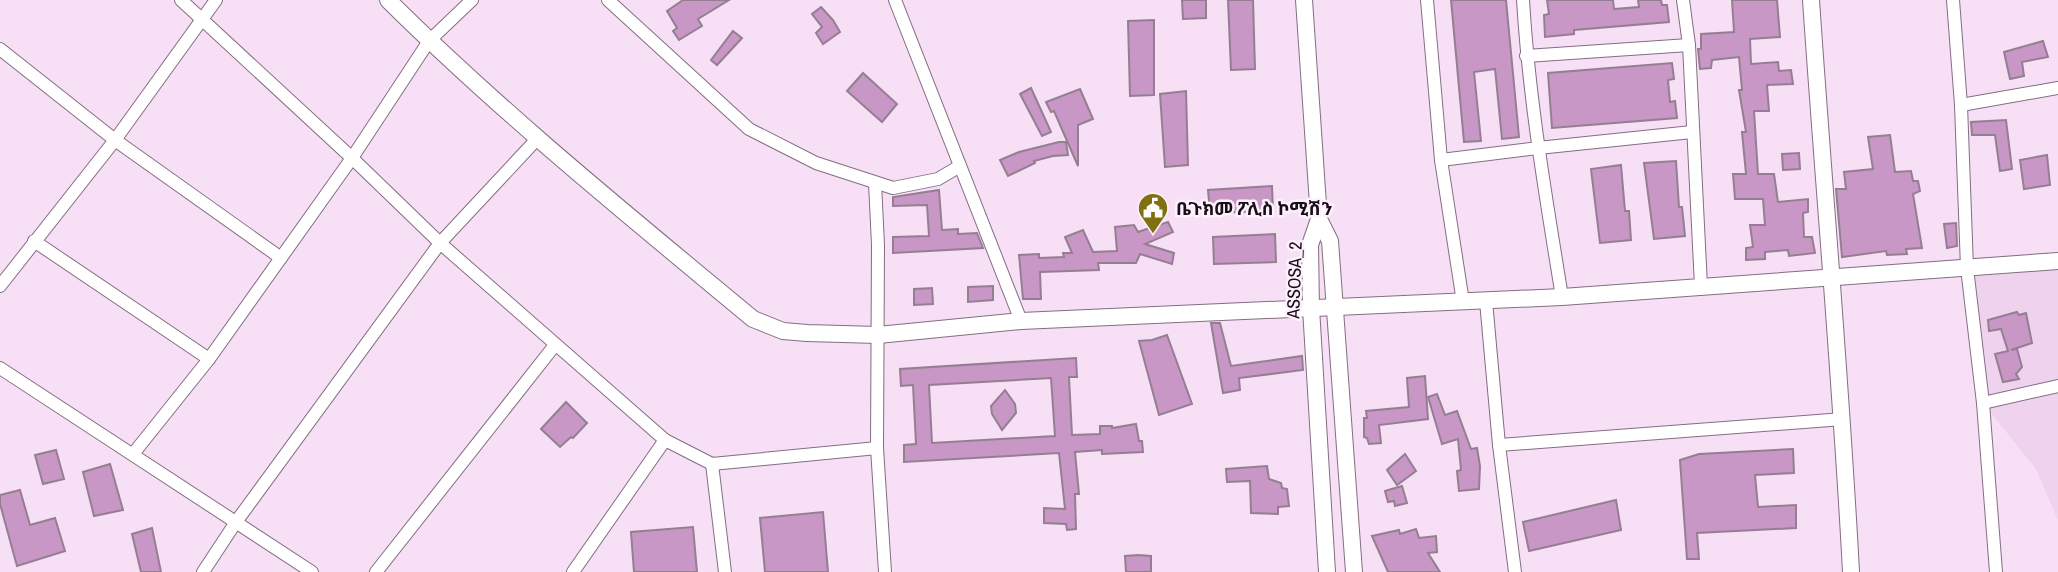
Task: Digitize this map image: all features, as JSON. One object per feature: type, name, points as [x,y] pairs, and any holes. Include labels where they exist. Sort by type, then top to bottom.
[{"type":"street","points":[[181,0],[440,243],[665,440],[712,464],[877,448]]},
{"type":"street","points":[[0,286],[115,140],[216,0]]},
{"type":"street","points":[[388,0],[537,139],[753,319],[783,331],[878,335],[1021,321],[1562,297],[2058,261]]},
{"type":"street","points":[[133,454],[209,359],[352,159],[429,41],[472,0]]},
{"type":"street","points":[[608,0],[750,129],[816,163],[894,188],[938,179],[960,166]]},
{"type":"street","points":[[895,0],[1021,321]]},
{"type":"street","points":[[1304,0],[1319,219]]},
{"type":"street","points":[[1427,0],[1441,160],[1463,302]]},
{"type":"street","points":[[1523,0],[1526,56],[1538,148],[1562,297]]},
{"type":"street","points":[[1683,0],[1689,45],[1701,286]]},
{"type":"street","points":[[1811,0],[1830,279],[1843,419],[1851,572]]},
{"type":"street","points":[[1953,0],[1961,105],[1967,268],[1983,403],[1996,572]]},
{"type":"street","points":[[1526,56],[1689,45]]},
{"type":"street","points":[[0,49],[115,140],[281,258]]},
{"type":"street","points":[[1961,105],[2058,88]]},
{"type":"street","points":[[1441,160],[1692,132]]},
{"type":"street","points":[[203,572],[236,522],[440,243],[537,139]]},
{"type":"street","points":[[875,183],[878,245],[877,448],[885,572]]},
{"type":"street","name":"ASSOSA_2","points":[[1319,219],[1330,241],[1354,572]]},
{"type":"street","name":"ASSOSA_2","points":[[1319,219],[1310,244],[1311,308],[1327,572]]},
{"type":"street","points":[[33,241],[209,359]]},
{"type":"street","points":[[1486,300],[1499,446],[1516,572]]},
{"type":"street","points":[[376,572],[555,345]]},
{"type":"street","points":[[0,368],[312,572]]},
{"type":"street","points":[[1983,403],[2058,386]]},
{"type":"street","points":[[1499,446],[1843,419]]},
{"type":"street","points":[[573,572],[665,440]]},
{"type":"street","points":[[712,464],[725,572]]},
{"type":"shaded area","points":[[2058,263],[2058,520],[2036,469],[1983,403],[1967,268]]},
{"type":"building","points":[[683,0],[729,0],[698,19],[702,26],[679,40],[673,31],[677,28],[667,11]]},
{"type":"building","points":[[1182,0],[1206,0],[1206,18],[1183,19]]},
{"type":"building","points":[[1228,0],[1253,0],[1255,69],[1231,70]]},
{"type":"building","points":[[1451,0],[1506,0],[1519,137],[1502,139],[1495,69],[1474,72],[1481,141],[1464,142]]},
{"type":"building","points":[[1547,0],[1613,0],[1614,9],[1639,7],[1638,0],[1661,0],[1662,5],[1667,5],[1669,22],[1574,30],[1574,34],[1545,37],[1544,15],[1549,14]]},
{"type":"building","points":[[1732,0],[1777,0],[1780,37],[1750,39],[1751,64],[1778,62],[1779,71],[1791,70],[1793,84],[1767,85],[1769,111],[1754,111],[1758,174],[1774,174],[1778,202],[1808,199],[1808,212],[1803,213],[1804,237],[1812,237],[1815,253],[1789,256],[1788,250],[1765,252],[1765,259],[1746,260],[1746,248],[1753,247],[1750,225],[1765,225],[1763,199],[1735,199],[1733,174],[1746,174],[1742,132],[1746,132],[1739,90],[1742,90],[1739,57],[1712,60],[1711,68],[1700,69],[1698,49],[1701,49],[1701,34],[1734,32]]},
{"type":"building","points":[[821,7],[840,32],[823,44],[816,33],[822,27],[812,14]]},
{"type":"building","points":[[1154,20],[1154,95],[1130,96],[1128,21]]},
{"type":"building","points":[[733,31],[742,38],[717,65],[711,60]]},
{"type":"building","points":[[2043,41],[2048,57],[2022,62],[2024,76],[2010,79],[2004,52]]},
{"type":"building","points":[[1672,63],[1674,79],[1668,80],[1670,102],[1675,101],[1677,118],[1552,128],[1548,73]]},
{"type":"building","points":[[863,73],[897,104],[882,122],[847,91]]},
{"type":"building","points":[[1031,88],[1051,132],[1042,136],[1020,94]]},
{"type":"building","points":[[1080,89],[1093,119],[1078,125],[1078,166],[1054,111],[1051,112],[1046,102]]},
{"type":"building","points":[[1186,91],[1188,165],[1165,167],[1160,94]]},
{"type":"building","points":[[2006,120],[2012,169],[2000,171],[1995,135],[1972,135],[1971,122]]},
{"type":"building","points":[[1890,135],[1895,172],[1911,171],[1913,181],[1918,181],[1920,191],[1913,194],[1922,248],[1906,249],[1907,254],[1887,255],[1886,251],[1842,257],[1836,189],[1846,189],[1844,172],[1873,169],[1868,137]]},
{"type":"building","points":[[1066,142],[1068,155],[1034,161],[1035,163],[1008,176],[1000,160],[1019,152]]},
{"type":"building","points":[[1799,153],[1800,169],[1783,170],[1782,154]]},
{"type":"building","points":[[2047,155],[2050,185],[2024,189],[2020,160]]},
{"type":"building","points":[[1676,161],[1679,207],[1682,207],[1685,236],[1654,239],[1644,163]]},
{"type":"building","points":[[1621,165],[1625,211],[1629,211],[1631,240],[1600,243],[1591,169]]},
{"type":"building","points":[[1272,186],[1273,211],[1210,213],[1208,190]]},
{"type":"building","points":[[939,190],[942,230],[958,229],[958,234],[977,233],[983,248],[893,253],[893,237],[929,236],[927,205],[893,206],[893,197]]},
{"type":"building","points":[[1168,222],[1173,232],[1145,244],[1174,253],[1172,264],[1140,254],[1136,263],[1098,263],[1099,270],[1040,272],[1041,299],[1023,299],[1019,255],[1039,254],[1039,258],[1064,257],[1063,253],[1072,253],[1065,237],[1083,230],[1093,252],[1117,251],[1115,227],[1134,225],[1138,232]]},
{"type":"building","points":[[1956,223],[1957,246],[1947,248],[1944,224]]},
{"type":"building","points":[[1275,234],[1276,262],[1214,264],[1213,237]]},
{"type":"building","points":[[993,286],[993,300],[968,302],[968,287]]},
{"type":"building","points":[[932,288],[933,304],[914,305],[914,289]]},
{"type":"building","points":[[2017,312],[2019,315],[2026,313],[2032,343],[2011,350],[2017,349],[2022,367],[2016,374],[2019,379],[2003,382],[1995,354],[2008,351],[2001,329],[1989,331],[1988,320]]},
{"type":"building","points":[[1211,323],[1220,323],[1231,366],[1302,356],[1303,370],[1239,378],[1240,390],[1223,393]]},
{"type":"building","points":[[1167,335],[1192,404],[1159,415],[1139,341]]},
{"type":"building","points":[[1076,358],[1077,377],[1069,377],[1072,435],[1100,434],[1100,426],[1112,428],[1136,424],[1143,452],[1075,452],[1079,494],[1075,494],[1076,529],[1067,530],[1066,524],[1044,523],[1044,508],[1065,509],[1059,453],[904,462],[904,445],[916,444],[913,385],[901,386],[900,369]],"holes":[[[1051,378],[1055,436],[932,443],[929,385]]]},
{"type":"building","points":[[1425,376],[1428,419],[1379,425],[1381,443],[1369,444],[1364,437],[1366,411],[1409,407],[1407,378]]},
{"type":"building","points":[[1005,390],[1015,404],[1016,413],[1002,430],[992,414],[991,406]]},
{"type":"building","points":[[1437,394],[1445,415],[1457,411],[1471,449],[1477,448],[1480,466],[1479,489],[1459,491],[1457,471],[1461,470],[1458,439],[1442,444],[1428,397]]},
{"type":"building","points":[[566,402],[587,423],[560,447],[541,429]]},
{"type":"building","points":[[1793,449],[1794,473],[1755,475],[1758,507],[1796,505],[1796,528],[1697,533],[1699,559],[1687,559],[1680,460],[1699,454]]},
{"type":"building","points":[[56,450],[64,479],[43,484],[35,455]]},
{"type":"building","points":[[1405,454],[1416,471],[1397,485],[1387,470]]},
{"type":"building","points":[[110,464],[123,510],[94,516],[83,472]]},
{"type":"building","points":[[1267,466],[1269,479],[1281,483],[1282,488],[1287,489],[1289,506],[1278,507],[1278,514],[1251,513],[1250,481],[1227,482],[1226,469]]},
{"type":"building","points":[[1402,486],[1407,503],[1395,506],[1394,501],[1388,502],[1385,491]]},
{"type":"building","points":[[20,490],[30,525],[55,518],[65,551],[17,566],[0,495]]},
{"type":"building","points":[[1616,500],[1621,530],[1529,551],[1523,522]]},
{"type":"building","points":[[823,512],[828,572],[765,572],[760,518]]},
{"type":"building","points":[[693,527],[697,572],[634,572],[631,532]]},
{"type":"building","points":[[152,528],[161,572],[141,572],[132,534]]},
{"type":"building","points":[[1416,529],[1419,538],[1436,536],[1437,552],[1428,553],[1440,572],[1388,572],[1372,536],[1399,530],[1400,534]]},
{"type":"building","points":[[1125,556],[1151,556],[1151,572],[1126,572]]},
{"type":"place","name":"ቤጉክመ ፖሊስ ኮሚሽን","points":[[1153,235]]}]
